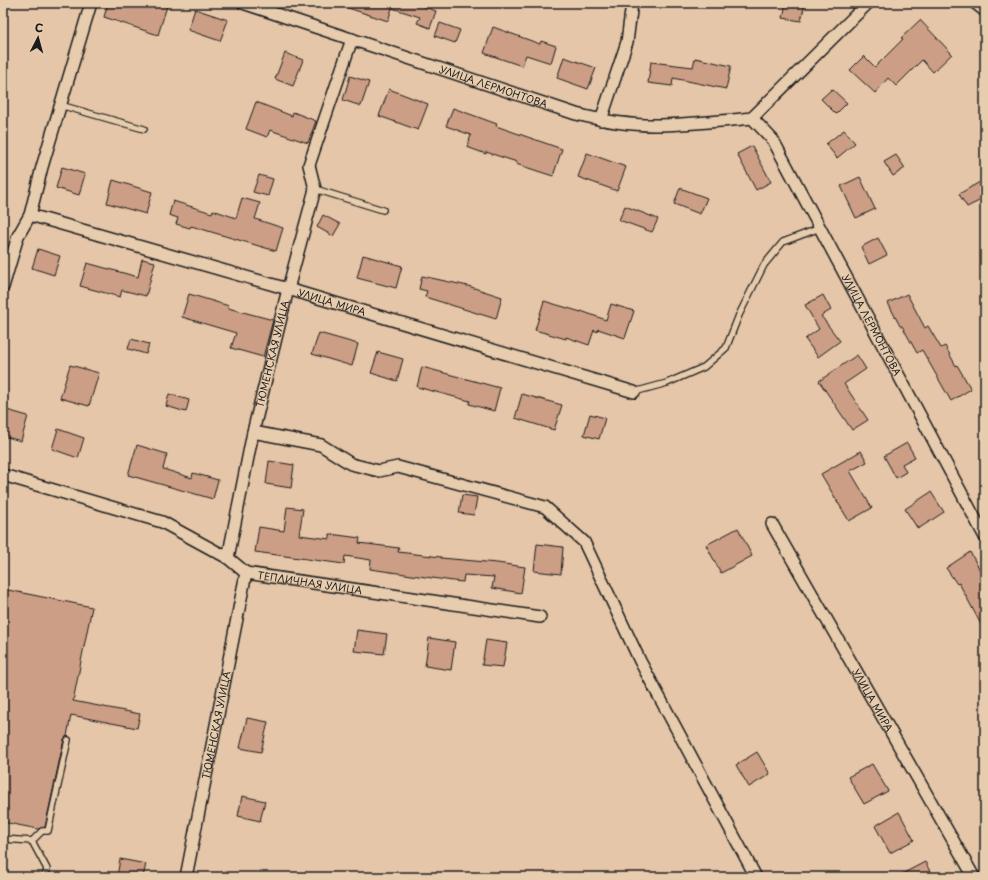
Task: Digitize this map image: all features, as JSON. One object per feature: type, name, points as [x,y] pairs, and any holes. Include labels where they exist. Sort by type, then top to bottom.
[{"type":"street","points":[[3,287],[18,236],[30,215],[42,167],[91,3]]},
{"type":"street","name":"УЛИЦА ЛЕРМОНТОВА","points":[[243,3],[576,114],[601,120],[660,125],[752,118],[773,140],[985,537]]},
{"type":"street","points":[[601,120],[627,42],[632,3]]},
{"type":"street","points":[[752,118],[868,3]]},
{"type":"street","points":[[975,3],[985,11]]},
{"type":"street","name":"ТЮМЕНСКАЯ УЛИЦА","points":[[228,558],[253,432],[288,289],[315,189],[309,165],[352,39]]},
{"type":"street","name":"УЛИЦА МИРА","points":[[30,215],[288,289],[634,392]]},
{"type":"street","points":[[253,432],[321,445],[351,464],[379,470],[398,468],[545,507],[584,542],[640,661],[756,877]]},
{"type":"street","name":"ТЕПЛИЧНАЯ УЛИЦА","points":[[3,475],[162,522],[228,558],[246,573],[540,617]]},
{"type":"street","name":"УЛИЦА МИРА","points":[[772,524],[974,877]]},
{"type":"street","name":"ТЮМЕНСКАЯ УЛИЦА","points":[[186,877],[246,573]]},
{"type":"lane","points":[[60,106],[144,129]]},
{"type":"lane","points":[[315,189],[383,210]]},
{"type":"lane","points":[[634,392],[667,383],[704,367],[726,348],[739,315],[764,265],[783,242],[820,228]]},
{"type":"lane","points":[[3,839],[32,841],[42,832],[48,831],[68,740]]},
{"type":"lane","points":[[32,841],[47,869],[45,877]]},
{"type":"building","points":[[108,3],[157,3],[167,6],[158,35],[104,17]]},
{"type":"building","points":[[339,3],[414,3],[436,11],[430,28],[417,23],[420,17],[392,8],[388,21],[339,5]]},
{"type":"building","points":[[786,3],[805,3],[801,21],[783,18]]},
{"type":"building","points":[[195,9],[228,20],[220,41],[188,30]]},
{"type":"building","points":[[920,20],[952,54],[933,72],[922,60],[896,86],[888,78],[875,93],[850,70],[864,56],[875,67],[903,39],[901,38]]},
{"type":"building","points":[[440,23],[460,30],[455,43],[435,36]]},
{"type":"building","points":[[493,27],[540,44],[541,41],[556,46],[551,63],[526,55],[522,66],[484,53]]},
{"type":"building","points":[[285,53],[303,60],[293,86],[275,79]]},
{"type":"building","points":[[564,57],[596,68],[588,89],[557,78]]},
{"type":"building","points":[[695,58],[731,66],[726,89],[673,78],[672,86],[648,83],[651,62],[693,67]]},
{"type":"building","points":[[350,76],[369,82],[361,106],[343,100]]},
{"type":"building","points":[[389,89],[428,104],[418,130],[379,116]]},
{"type":"building","points":[[832,89],[847,103],[836,114],[821,99]]},
{"type":"building","points":[[256,102],[292,116],[293,112],[316,121],[308,143],[270,130],[267,137],[246,129]]},
{"type":"building","points":[[453,108],[497,124],[496,126],[562,149],[553,176],[516,164],[517,162],[486,152],[486,154],[467,147],[471,135],[446,126]]},
{"type":"building","points":[[844,130],[855,143],[837,158],[826,144]]},
{"type":"building","points":[[752,146],[771,182],[756,190],[737,154]]},
{"type":"building","points":[[587,153],[626,167],[617,191],[578,177]]},
{"type":"building","points":[[896,155],[905,168],[893,176],[884,162]]},
{"type":"building","points":[[62,167],[85,174],[79,195],[56,188]]},
{"type":"building","points":[[259,175],[273,179],[268,196],[253,192]]},
{"type":"building","points":[[860,177],[875,209],[856,218],[841,186]]},
{"type":"building","points":[[985,179],[985,198],[967,207],[959,194]]},
{"type":"building","points":[[113,180],[152,192],[146,214],[107,203]]},
{"type":"building","points":[[680,188],[707,198],[700,214],[674,204]]},
{"type":"building","points":[[242,198],[260,203],[255,219],[283,228],[276,251],[191,226],[190,228],[176,224],[178,218],[169,215],[173,201],[212,213],[213,210],[236,218]]},
{"type":"building","points":[[625,206],[658,219],[652,232],[619,220]]},
{"type":"building","points":[[323,215],[340,224],[333,236],[317,227]]},
{"type":"building","points":[[878,238],[887,255],[869,264],[861,247]]},
{"type":"building","points":[[38,249],[60,256],[54,275],[32,268]]},
{"type":"building","points":[[363,255],[402,266],[396,288],[357,278]]},
{"type":"building","points":[[142,259],[155,262],[146,296],[122,290],[120,297],[80,286],[87,263],[138,277]]},
{"type":"building","points":[[422,276],[468,286],[502,297],[496,319],[425,297],[427,291],[419,289]]},
{"type":"building","points":[[189,294],[229,306],[228,308],[273,320],[263,357],[231,348],[236,333],[182,317]]},
{"type":"building","points":[[907,294],[925,328],[928,326],[941,348],[945,346],[971,389],[951,401],[922,350],[917,353],[888,303]]},
{"type":"building","points":[[823,295],[831,310],[821,316],[840,341],[818,357],[805,339],[819,329],[805,305]]},
{"type":"building","points":[[544,301],[581,311],[606,320],[611,304],[634,311],[625,338],[598,329],[597,332],[594,330],[589,345],[566,337],[566,339],[535,330]]},
{"type":"building","points":[[319,333],[358,344],[352,366],[312,354]]},
{"type":"building","points":[[131,339],[149,344],[146,354],[128,349]]},
{"type":"building","points":[[378,352],[403,359],[397,381],[371,373]]},
{"type":"building","points":[[857,355],[866,369],[844,384],[868,420],[852,430],[819,381]]},
{"type":"building","points":[[70,365],[99,373],[89,406],[60,398]]},
{"type":"building","points":[[422,367],[500,388],[494,411],[469,404],[470,401],[417,387]]},
{"type":"building","points":[[169,394],[189,400],[186,412],[166,406]]},
{"type":"building","points":[[522,394],[562,405],[554,430],[515,418]]},
{"type":"building","points":[[3,409],[28,416],[21,441],[3,436]]},
{"type":"building","points":[[590,414],[605,418],[599,439],[584,435]]},
{"type":"building","points":[[58,429],[84,438],[78,458],[52,449]]},
{"type":"building","points":[[907,443],[915,457],[902,464],[906,472],[896,478],[884,456]]},
{"type":"building","points":[[137,445],[167,454],[163,469],[192,478],[193,473],[218,480],[213,499],[128,475]]},
{"type":"building","points":[[861,451],[867,462],[850,471],[872,508],[849,521],[821,474]]},
{"type":"building","points":[[269,461],[294,465],[291,488],[266,484]]},
{"type":"building","points":[[931,492],[944,512],[918,529],[905,509]]},
{"type":"building","points":[[462,495],[477,497],[474,515],[459,513]]},
{"type":"building","points":[[287,507],[303,509],[299,535],[330,539],[330,534],[360,538],[359,543],[399,548],[398,552],[525,567],[521,593],[492,588],[494,577],[464,575],[463,582],[453,581],[370,569],[371,560],[345,556],[344,564],[255,552],[259,527],[284,531]]},
{"type":"building","points":[[738,528],[752,556],[721,573],[706,545]]},
{"type":"building","points":[[537,544],[563,547],[561,574],[534,571]]},
{"type":"building","points":[[970,552],[985,579],[985,632],[959,583],[957,584],[946,568]]},
{"type":"building","points":[[3,589],[92,607],[73,701],[140,714],[137,728],[71,715],[67,736],[64,739],[45,827],[38,829],[3,822]]},
{"type":"building","points":[[357,630],[387,634],[384,654],[354,651]]},
{"type":"building","points":[[429,638],[455,642],[451,670],[425,666]]},
{"type":"building","points":[[486,640],[507,643],[503,667],[482,665]]},
{"type":"building","points":[[247,718],[268,722],[261,752],[240,748]]},
{"type":"building","points":[[757,752],[770,774],[749,787],[736,765]]},
{"type":"building","points":[[872,764],[888,791],[864,804],[848,777]]},
{"type":"building","points":[[242,796],[265,801],[260,821],[238,816]]},
{"type":"building","points":[[899,812],[914,840],[890,853],[875,826]]},
{"type":"building","points":[[120,859],[146,864],[143,877],[117,877]]},
{"type":"building","points":[[925,862],[933,877],[896,877]]}]
